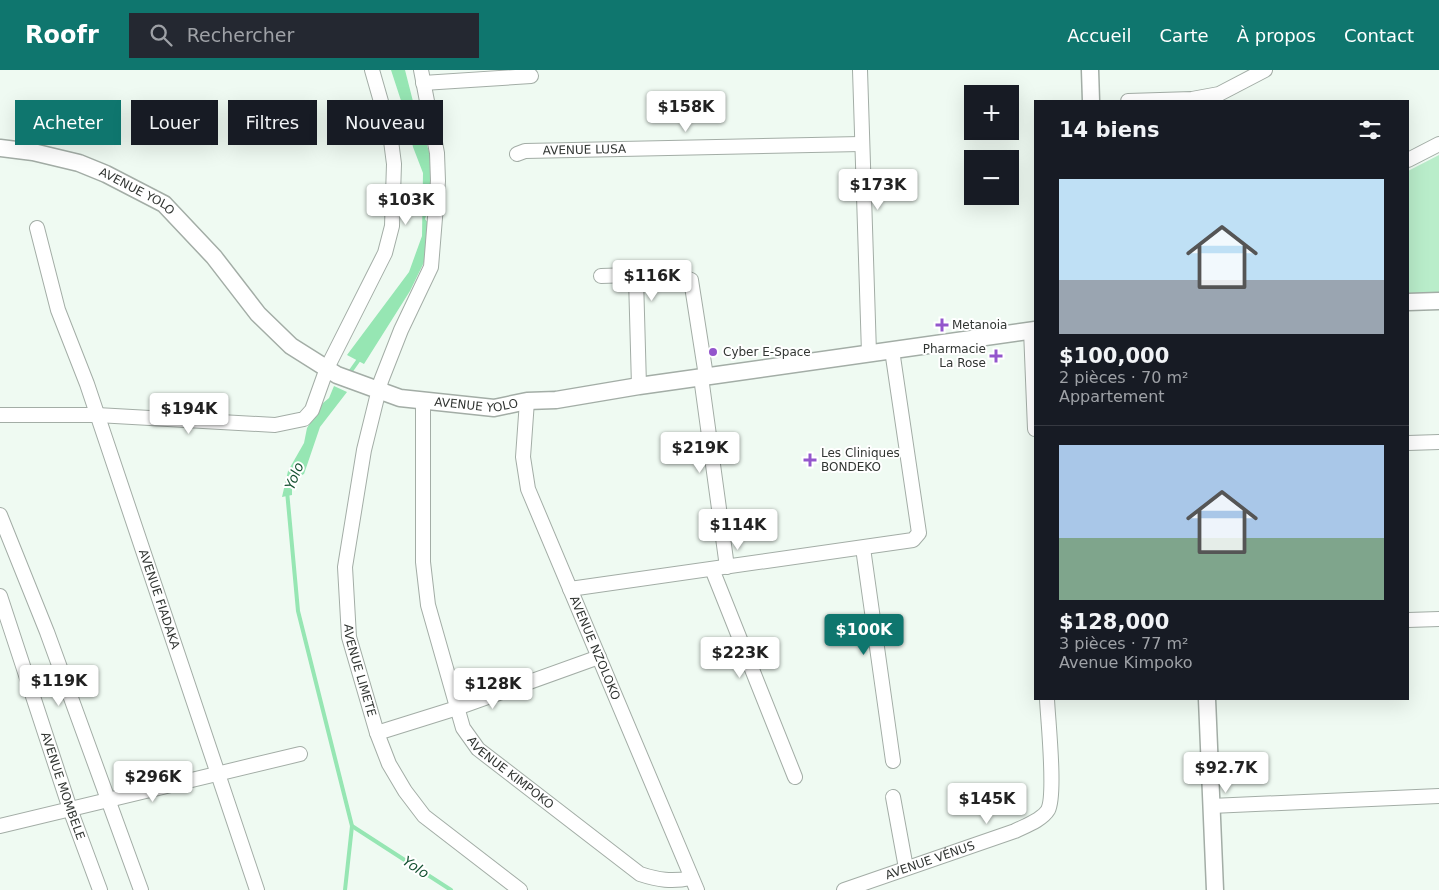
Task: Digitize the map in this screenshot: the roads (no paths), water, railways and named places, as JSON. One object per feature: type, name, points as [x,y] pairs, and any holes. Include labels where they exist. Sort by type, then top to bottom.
[{"type":"street","points":[[0,415],[97,415],[275,425],[293,423],[304,419],[312,410],[332,372],[384,253],[392,226],[394,164],[390,133],[372,70]]},
{"type":"street","points":[[860,70],[869,353]]},
{"type":"street","points":[[1090,70],[1091,100]]},
{"type":"street","points":[[1160,100],[1192,99],[1219,94],[1265,70]]},
{"type":"street","points":[[422,76],[531,76]]},
{"type":"street","name":"AVENUE LIMETE","points":[[422,76],[437,153],[438,181],[431,267],[401,330],[378,392],[355,496],[345,567],[349,637],[377,733],[389,764],[405,791],[424,816],[520,890]]},
{"type":"street","name":"AVENUE LUSA","points":[[517,154],[525,151],[861,144]]},
{"type":"street","points":[[1409,159],[1439,144]]},
{"type":"street","name":"AVENUE YOLO","points":[[0,148],[33,152],[79,163],[106,174],[164,204],[214,257],[258,314],[291,346],[332,372],[352,382],[378,392],[423,401],[494,408],[527,401],[556,400],[638,386],[1033,330]]},
{"type":"street","name":"AVENUE FIADAKA","points":[[37,228],[58,310],[97,415],[216,773],[257,890]]},
{"type":"street","points":[[601,276],[631,275],[636,278],[638,386]]},
{"type":"street","points":[[657,279],[684,277],[691,280],[727,567]]},
{"type":"street","points":[[1409,302],[1439,301]]},
{"type":"street","points":[[1033,330],[1034,380]]},
{"type":"street","points":[[570,589],[913,540],[919,533],[892,350]]},
{"type":"street","name":"AVENUE KIMPOKO","points":[[423,401],[423,562],[428,605],[463,728],[478,748],[640,874],[658,880],[694,884]]},
{"type":"street","name":"AVENUE NZOLOKO","points":[[527,401],[523,457],[528,489],[694,884]]},
{"type":"street","points":[[1409,443],[1439,442]]},
{"type":"street","points":[[0,514],[47,632],[141,890]]},
{"type":"street","points":[[863,548],[893,761]]},
{"type":"street","points":[[712,570],[796,777]]},
{"type":"street","name":"AVENUE MOMBELE","points":[[0,596],[70,809],[100,890]]},
{"type":"street","points":[[1409,620],[1439,619]]},
{"type":"street","points":[[377,733],[457,708],[599,657]]},
{"type":"street","name":"AVENUE VÉNUS","points":[[844,890],[1016,831],[1036,821],[1048,811],[1051,791],[1047,700]]},
{"type":"street","points":[[1207,700],[1215,890]]},
{"type":"street","points":[[0,826],[300,754]]},
{"type":"street","points":[[1211,806],[1439,796]]},
{"type":"street","points":[[893,797],[906,868]]},
{"type":"water","points":[[391,70],[405,70],[413,100],[401,100]]},
{"type":"water","points":[[413,145],[427,145],[431,157],[431,200],[425,219],[432,228],[428,254],[410,291],[364,364],[347,355],[409,272],[422,236],[423,173]]},
{"type":"water","points":[[334,386],[347,392],[320,427],[304,474],[292,480],[292,495],[282,497],[288,471],[304,443],[307,428],[323,403],[329,398]]},
{"type":"waterway","name":"Yolo","points":[[348,375],[360,358]]},
{"type":"waterway","name":"Yolo","points":[[287,491],[298,611],[352,826],[451,890]]},
{"type":"waterway","points":[[345,890],[352,826]]},
{"type":"place","name":"Metanoia","points":[[942,325]]},
{"type":"place","name":"Cyber E-Space","points":[[713,352]]},
{"type":"place","name":"Pharmacie La Rose","points":[[996,356]]},
{"type":"place","name":"Les Cliniques BONDEKO","points":[[810,460]]}]
